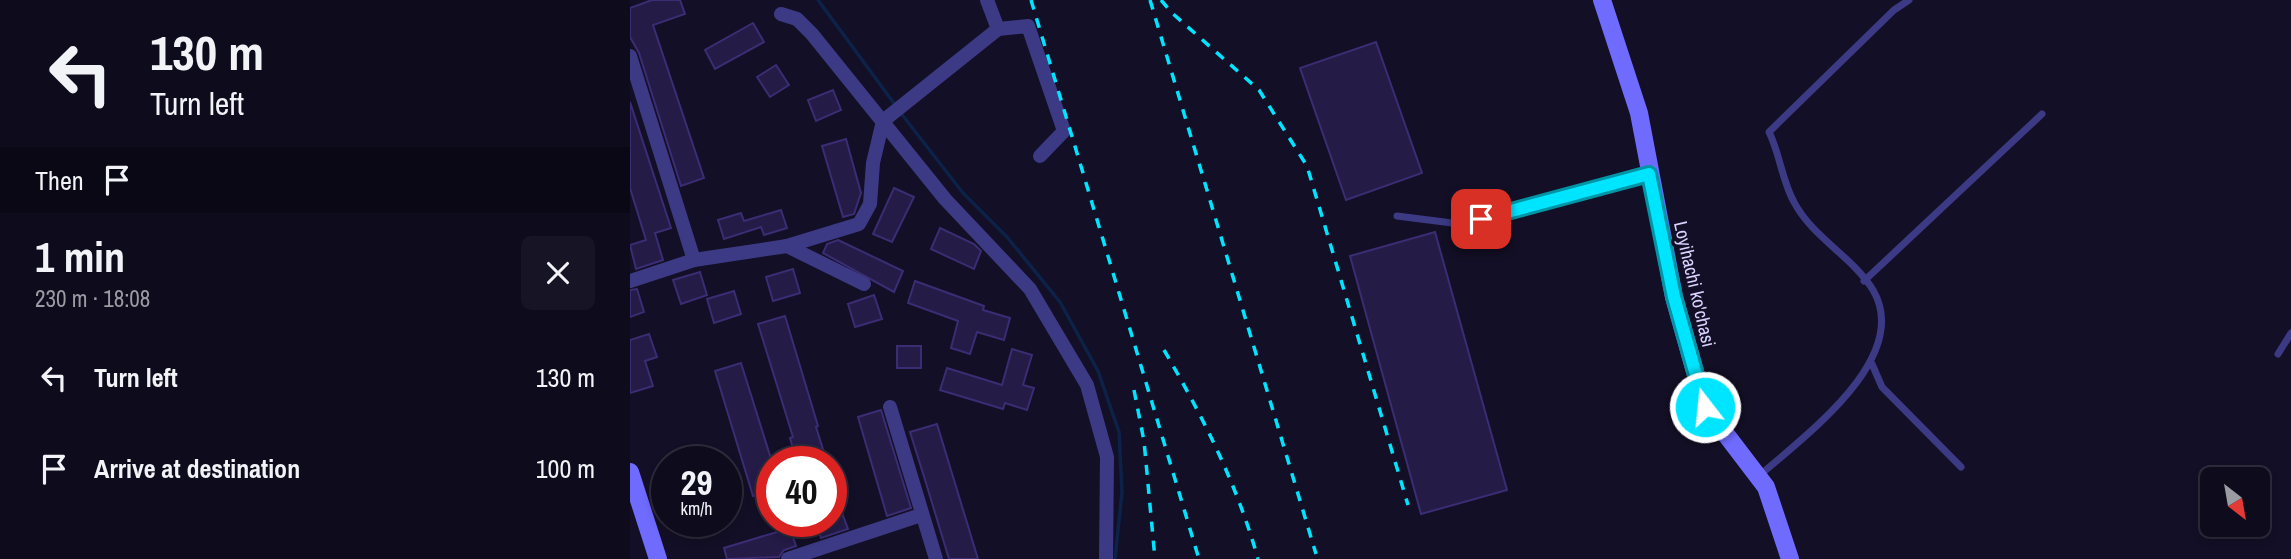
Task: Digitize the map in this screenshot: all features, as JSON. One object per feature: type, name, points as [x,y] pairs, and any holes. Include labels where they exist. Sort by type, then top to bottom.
[{"type":"street","points":[[987,0],[998,29]]},
{"type":"street","name":"Loyihachi ko'chasi","points":[[1602,0],[1639,113],[1674,297],[1705,407],[1766,487],[1790,559]]},
{"type":"street","points":[[781,14],[797,19],[887,116],[944,199],[1030,289],[1087,385],[1107,457],[1106,559]]},
{"type":"street","points":[[630,281],[694,260],[787,246],[859,223],[870,204],[873,163],[887,116],[998,29],[1028,26],[1064,131],[1040,156]]},
{"type":"street","points":[[630,56],[694,260]]},
{"type":"street","points":[[787,246],[864,284]]},
{"type":"street","points":[[890,407],[936,559]]},
{"type":"street","points":[[630,472],[658,559]]},
{"type":"street","points":[[788,559],[819,554],[921,515]]},
{"type":"lane","points":[[1758,476],[1821,421],[1872,364],[1884,321],[1872,290],[1794,202],[1769,132],[1894,10],[1909,0]]},
{"type":"lane","points":[[1864,281],[2042,114]]},
{"type":"lane","points":[[1397,216],[1460,224],[1649,174]]},
{"type":"lane","points":[[2278,354],[2291,333]]},
{"type":"lane","points":[[1872,364],[1882,387],[1961,467]]},
{"type":"building","points":[[652,0],[680,0],[685,14],[653,25],[704,178],[681,186],[639,53],[630,37],[630,8]]},
{"type":"building","points":[[753,23],[764,42],[715,69],[705,50]]},
{"type":"building","points":[[1376,42],[1422,173],[1346,200],[1300,68]]},
{"type":"building","points":[[776,65],[789,85],[770,97],[757,77]]},
{"type":"building","points":[[833,90],[841,110],[816,121],[808,100]]},
{"type":"building","points":[[630,102],[671,228],[655,233],[663,260],[636,269],[630,245],[646,240],[630,188]]},
{"type":"building","points":[[846,139],[861,193],[854,214],[843,217],[822,146]]},
{"type":"building","points":[[894,188],[914,197],[892,242],[873,234]]},
{"type":"building","points":[[781,210],[787,228],[764,235],[761,227],[724,239],[718,220],[741,213],[744,221]]},
{"type":"building","points":[[940,228],[974,244],[981,251],[974,269],[931,249]]},
{"type":"building","points":[[1435,232],[1507,490],[1421,514],[1350,256]]},
{"type":"building","points":[[838,240],[903,271],[894,292],[823,253],[827,244]]},
{"type":"building","points":[[793,269],[800,293],[773,301],[766,277]]},
{"type":"building","points":[[700,272],[707,295],[681,304],[673,280]]},
{"type":"building","points":[[915,281],[984,306],[983,310],[1010,318],[1004,340],[977,332],[970,354],[951,348],[958,321],[908,303]]},
{"type":"building","points":[[637,289],[644,312],[630,317],[630,290]]},
{"type":"building","points":[[734,291],[741,314],[714,323],[707,299]]},
{"type":"building","points":[[874,295],[882,319],[855,327],[848,304]]},
{"type":"building","points":[[785,316],[822,446],[792,446],[790,438],[793,437],[758,324]]},
{"type":"building","points":[[649,334],[657,357],[645,361],[653,386],[630,393],[630,340]]},
{"type":"building","points":[[897,346],[921,346],[921,368],[897,368]]},
{"type":"building","points":[[1012,349],[1032,355],[1023,385],[1034,388],[1027,410],[1005,403],[1003,409],[940,390],[947,368],[1002,385]]},
{"type":"building","points":[[741,363],[767,446],[756,446],[756,495],[753,496],[742,460],[742,446],[738,446],[715,371]]},
{"type":"building","points":[[881,410],[911,508],[887,516],[858,417]]},
{"type":"building","points":[[937,424],[978,559],[949,559],[910,432]]},
{"type":"building","points":[[760,537],[793,537],[796,546],[784,550],[779,557],[727,559],[724,548]]},
{"type":"waterway","points":[[818,0],[896,106]]},
{"type":"waterway","points":[[900,112],[963,193],[1007,237],[1060,302],[1098,371],[1119,432],[1122,492],[1115,559]]},
{"type":"railway","points":[[1031,0],[1199,559]]},
{"type":"railway","points":[[1150,0],[1316,554]]},
{"type":"railway","points":[[1161,0],[1172,13],[1259,90],[1307,166],[1408,505]]},
{"type":"railway","points":[[1164,350],[1218,452],[1240,504],[1258,559]]},
{"type":"railway","points":[[1134,390],[1144,441],[1155,559]]},
{"type":"route","points":[[1481,219],[1649,174],[1674,297],[1705,407]]}]
